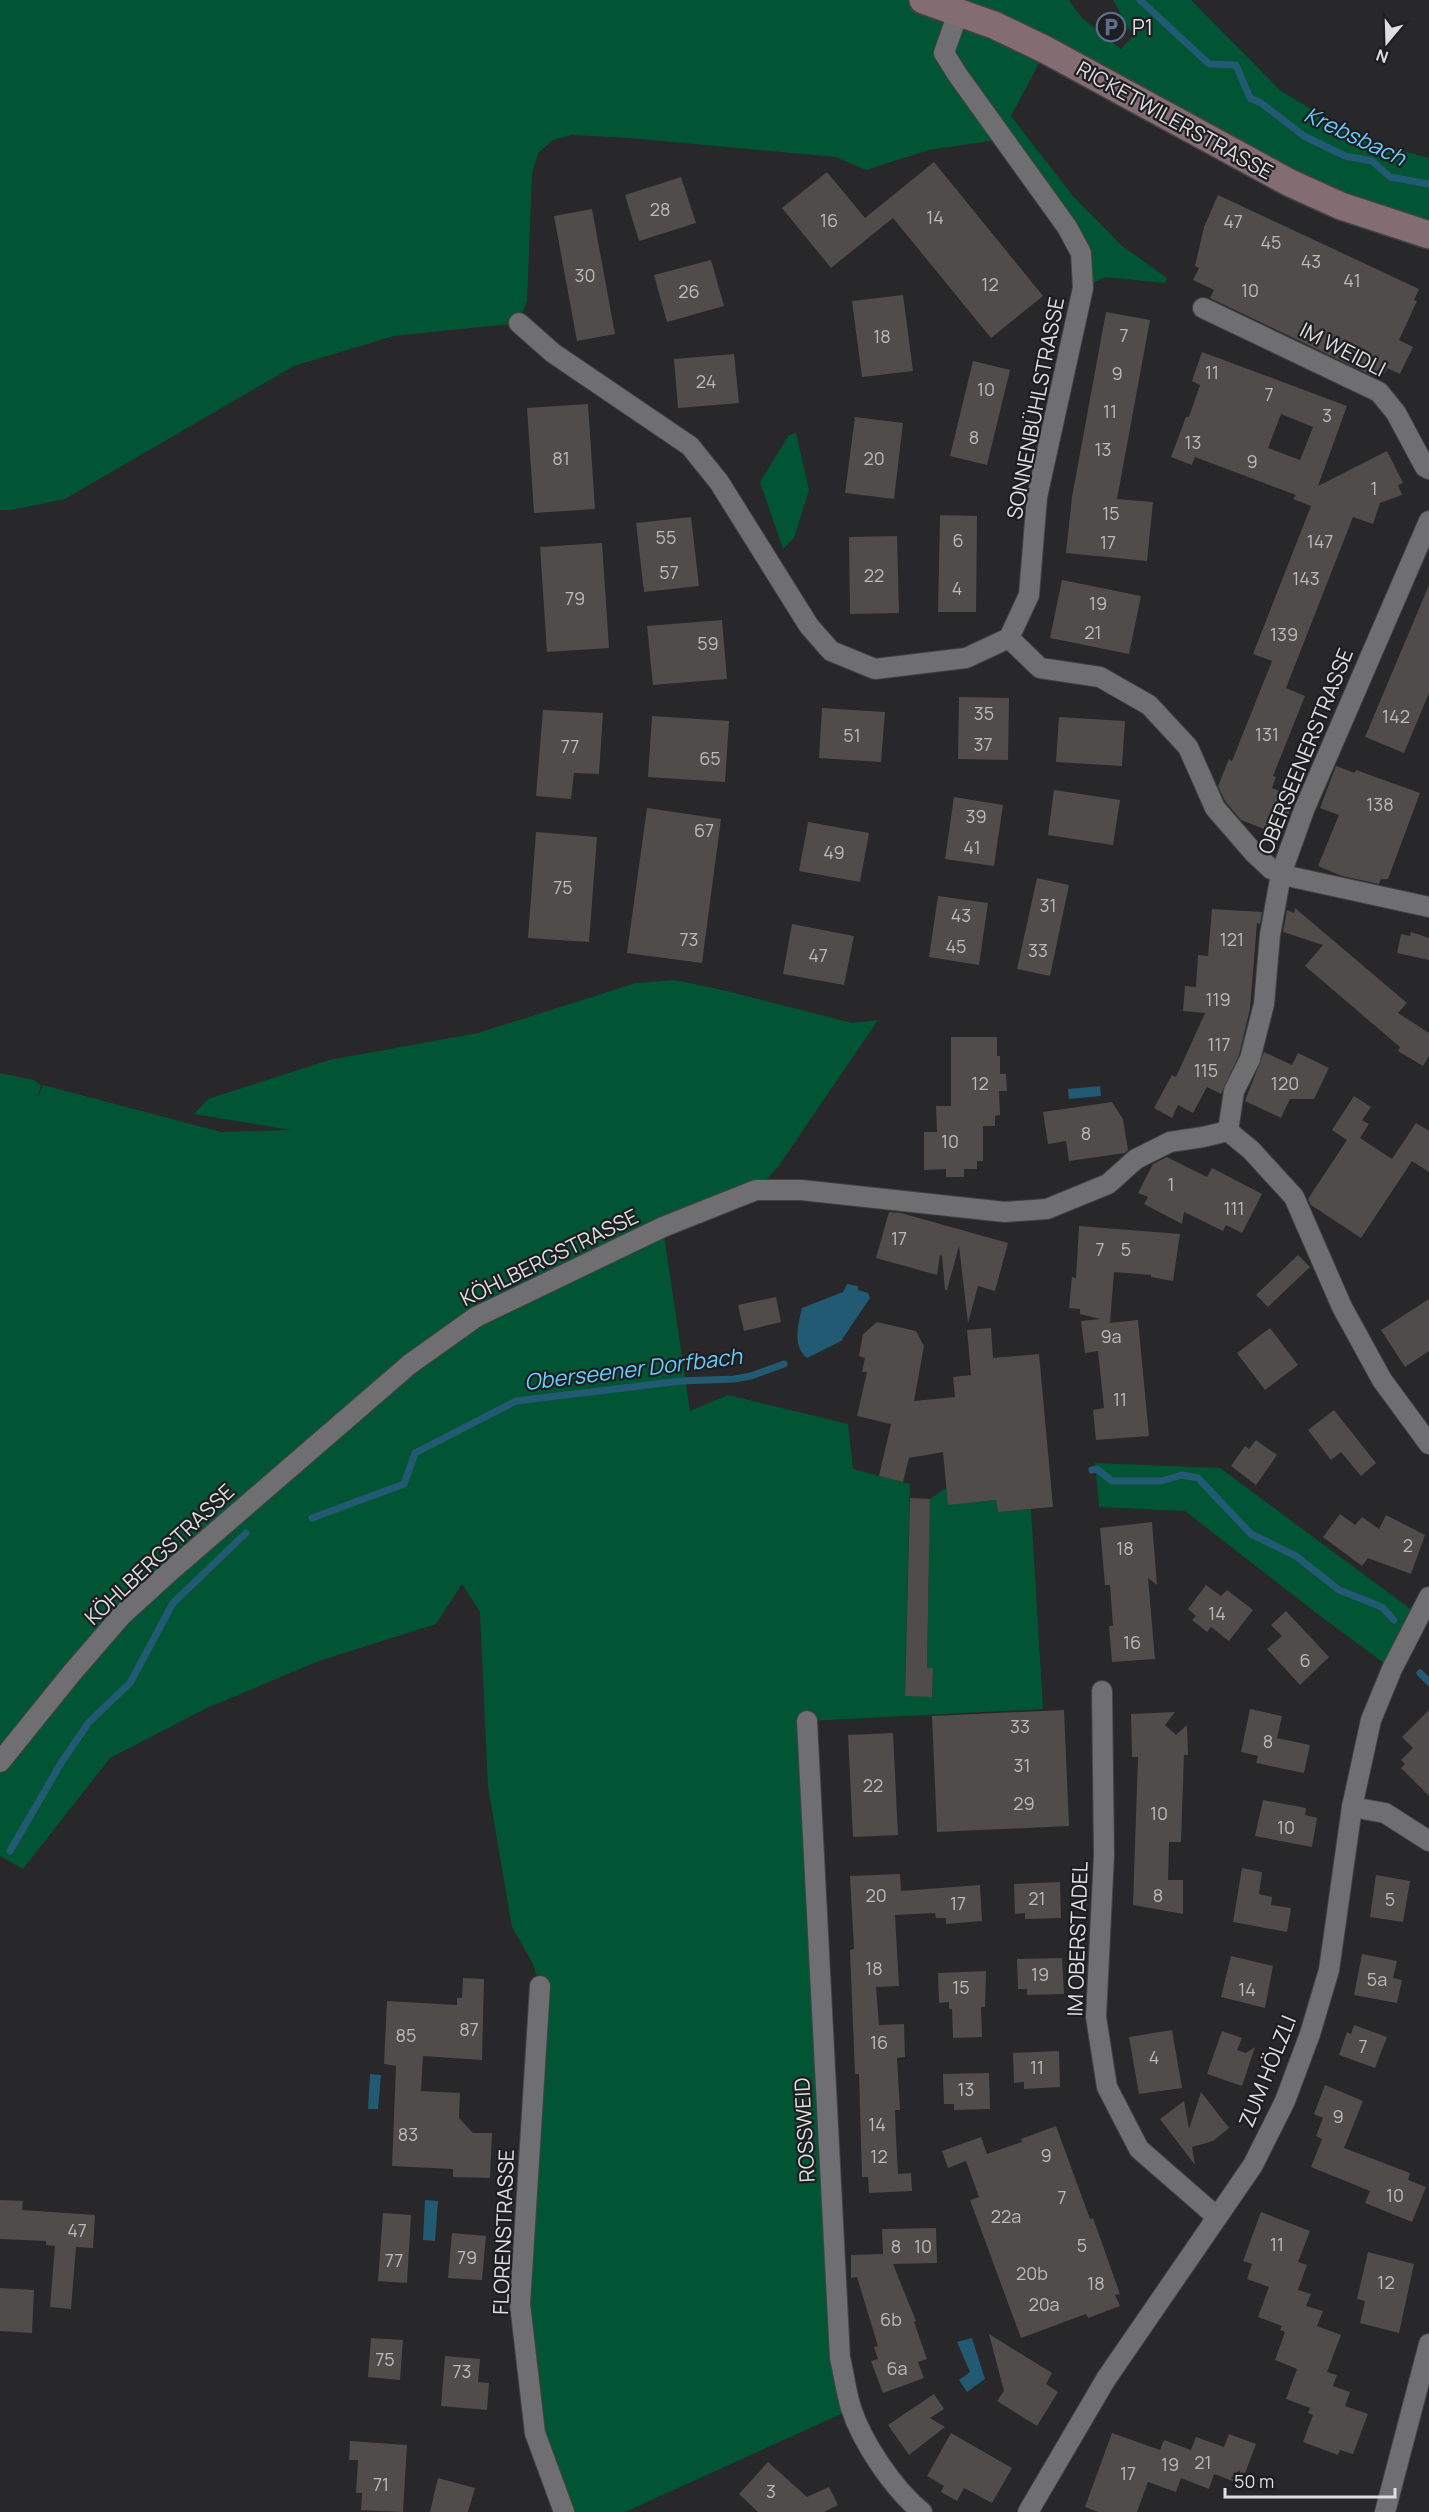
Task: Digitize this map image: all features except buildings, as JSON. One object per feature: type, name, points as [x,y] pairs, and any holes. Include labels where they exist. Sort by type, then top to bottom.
[{"type":"street","name":"RICKETWILERSTRASSE","points":[[923,0],[994,26],[1046,50],[1300,187],[1341,206],[1429,235]]},
{"type":"street","name":"SONNENBÜHLSTRASSE","points":[[958,13],[944,53],[1067,227],[1081,253],[1083,288],[1037,497],[1029,595],[1009,638]]},
{"type":"street","name":"IM WEIDLI","points":[[1203,308],[1379,392],[1395,413],[1425,467],[1429,469]]},
{"type":"street","points":[[519,323],[553,353],[690,446],[719,482],[809,626],[831,651],[875,669],[966,658],[1009,638],[1040,668],[1100,677],[1149,705],[1188,747],[1215,808],[1271,869],[1281,874],[1429,907]]},
{"type":"street","name":"OBERSEENERSTRASSE","points":[[1228,1131],[1234,1091],[1250,1059],[1264,1004],[1270,935],[1281,874],[1308,800],[1429,521]]},
{"type":"street","points":[[1228,1131],[1251,1150],[1294,1197],[1342,1307],[1382,1380],[1429,1444]]},
{"type":"street","name":"KÖHLBERGSTRASSE","points":[[0,1761],[122,1615],[410,1364],[476,1317],[663,1227],[756,1190],[801,1190],[1005,1212],[1047,1209],[1108,1185],[1137,1159],[1170,1142],[1228,1131]]},
{"type":"street","name":"ZUM HÖLZLI","points":[[1028,2512],[1106,2379],[1253,2165],[1285,2101],[1310,2034],[1329,1970],[1352,1808],[1371,1720],[1392,1668],[1429,1597]]},
{"type":"street","name":"IM OBERSTADEL","points":[[1102,1691],[1104,1855],[1096,2017],[1107,2088],[1138,2149],[1217,2217]]},
{"type":"street","name":"ROSSWEID","points":[[807,1721],[840,2358],[852,2409],[873,2453],[910,2503],[922,2512]]},
{"type":"street","points":[[1352,1808],[1385,1813],[1429,1841]]},
{"type":"street","name":"FLORENSTRASSE","points":[[540,1986],[520,2304],[535,2433],[564,2512]]},
{"type":"street","points":[[1385,2512],[1429,2344]]},
{"type":"green space","points":[[0,0],[1069,0],[1082,18],[1121,49],[1133,36],[1113,0],[1191,0],[1281,91],[1365,141],[1429,158],[1429,235],[1341,206],[1046,50],[1011,116],[1073,196],[1121,245],[1167,278],[1165,283],[1105,277],[1083,288],[1081,253],[1003,139],[929,150],[866,170],[836,157],[572,135],[553,140],[538,153],[532,175],[527,301],[519,323],[394,336],[294,366],[65,499],[12,510],[0,510]]},
{"type":"green space","points":[[796,433],[809,490],[794,538],[783,549],[760,482],[789,435]]},
{"type":"green space","points":[[674,980],[852,1023],[878,1020],[778,1167],[756,1190],[663,1228],[690,1411],[728,1395],[848,1424],[853,1469],[910,1484],[905,1696],[932,1696],[933,1668],[927,1668],[930,1499],[946,1488],[954,1504],[996,1500],[998,1512],[1031,1509],[1043,1709],[808,1721],[852,2409],[625,2512],[564,2512],[535,2433],[520,2304],[540,1986],[533,1964],[512,1927],[488,1787],[480,1612],[462,1584],[436,1624],[319,1661],[207,1708],[110,1758],[23,1869],[0,1856],[0,1073],[34,1080],[41,1086],[37,1099],[43,1085],[221,1132],[291,1130],[194,1114],[208,1099],[329,1060],[478,1033],[636,983]]},
{"type":"green space","points":[[1095,1463],[1220,1468],[1420,1616],[1392,1669],[1185,1511],[1099,1507]]},
{"type":"water","points":[[1100,1086],[1101,1096],[1069,1099],[1068,1089]]},
{"type":"water","points":[[847,1284],[858,1286],[858,1290],[868,1293],[870,1298],[841,1341],[807,1358],[799,1348],[798,1341],[802,1308],[843,1292]]},
{"type":"water","points":[[370,2074],[381,2075],[378,2109],[368,2109]]},
{"type":"water","points":[[425,2200],[438,2201],[435,2241],[423,2240]]},
{"type":"water","points":[[972,2338],[985,2379],[967,2392],[959,2380],[970,2372],[957,2342]]},
{"type":"waterway","name":"Krebsbach","points":[[1140,0],[1209,64],[1236,65],[1250,98],[1261,103],[1304,136],[1345,156],[1372,161],[1390,177],[1429,184]]},
{"type":"waterway","name":"Oberseener Dorfbach","points":[[312,1518],[404,1484],[415,1453],[516,1401],[681,1381],[734,1379],[751,1376],[784,1364]]},
{"type":"waterway","name":"Oberseener Dorfbach","points":[[1092,1470],[1097,1469],[1112,1481],[1161,1481],[1182,1475],[1198,1478],[1251,1534],[1296,1556],[1339,1590],[1382,1607],[1394,1620]]},
{"type":"waterway","name":"Oberseener Dorfbach","points":[[10,1851],[61,1763],[89,1722],[130,1683],[173,1603],[246,1533]]},
{"type":"waterway","name":"Oberseener Dorfbach","points":[[1420,1673],[1429,1682]]},
{"type":"place","name":"P1","points":[[1111,27]]}]
